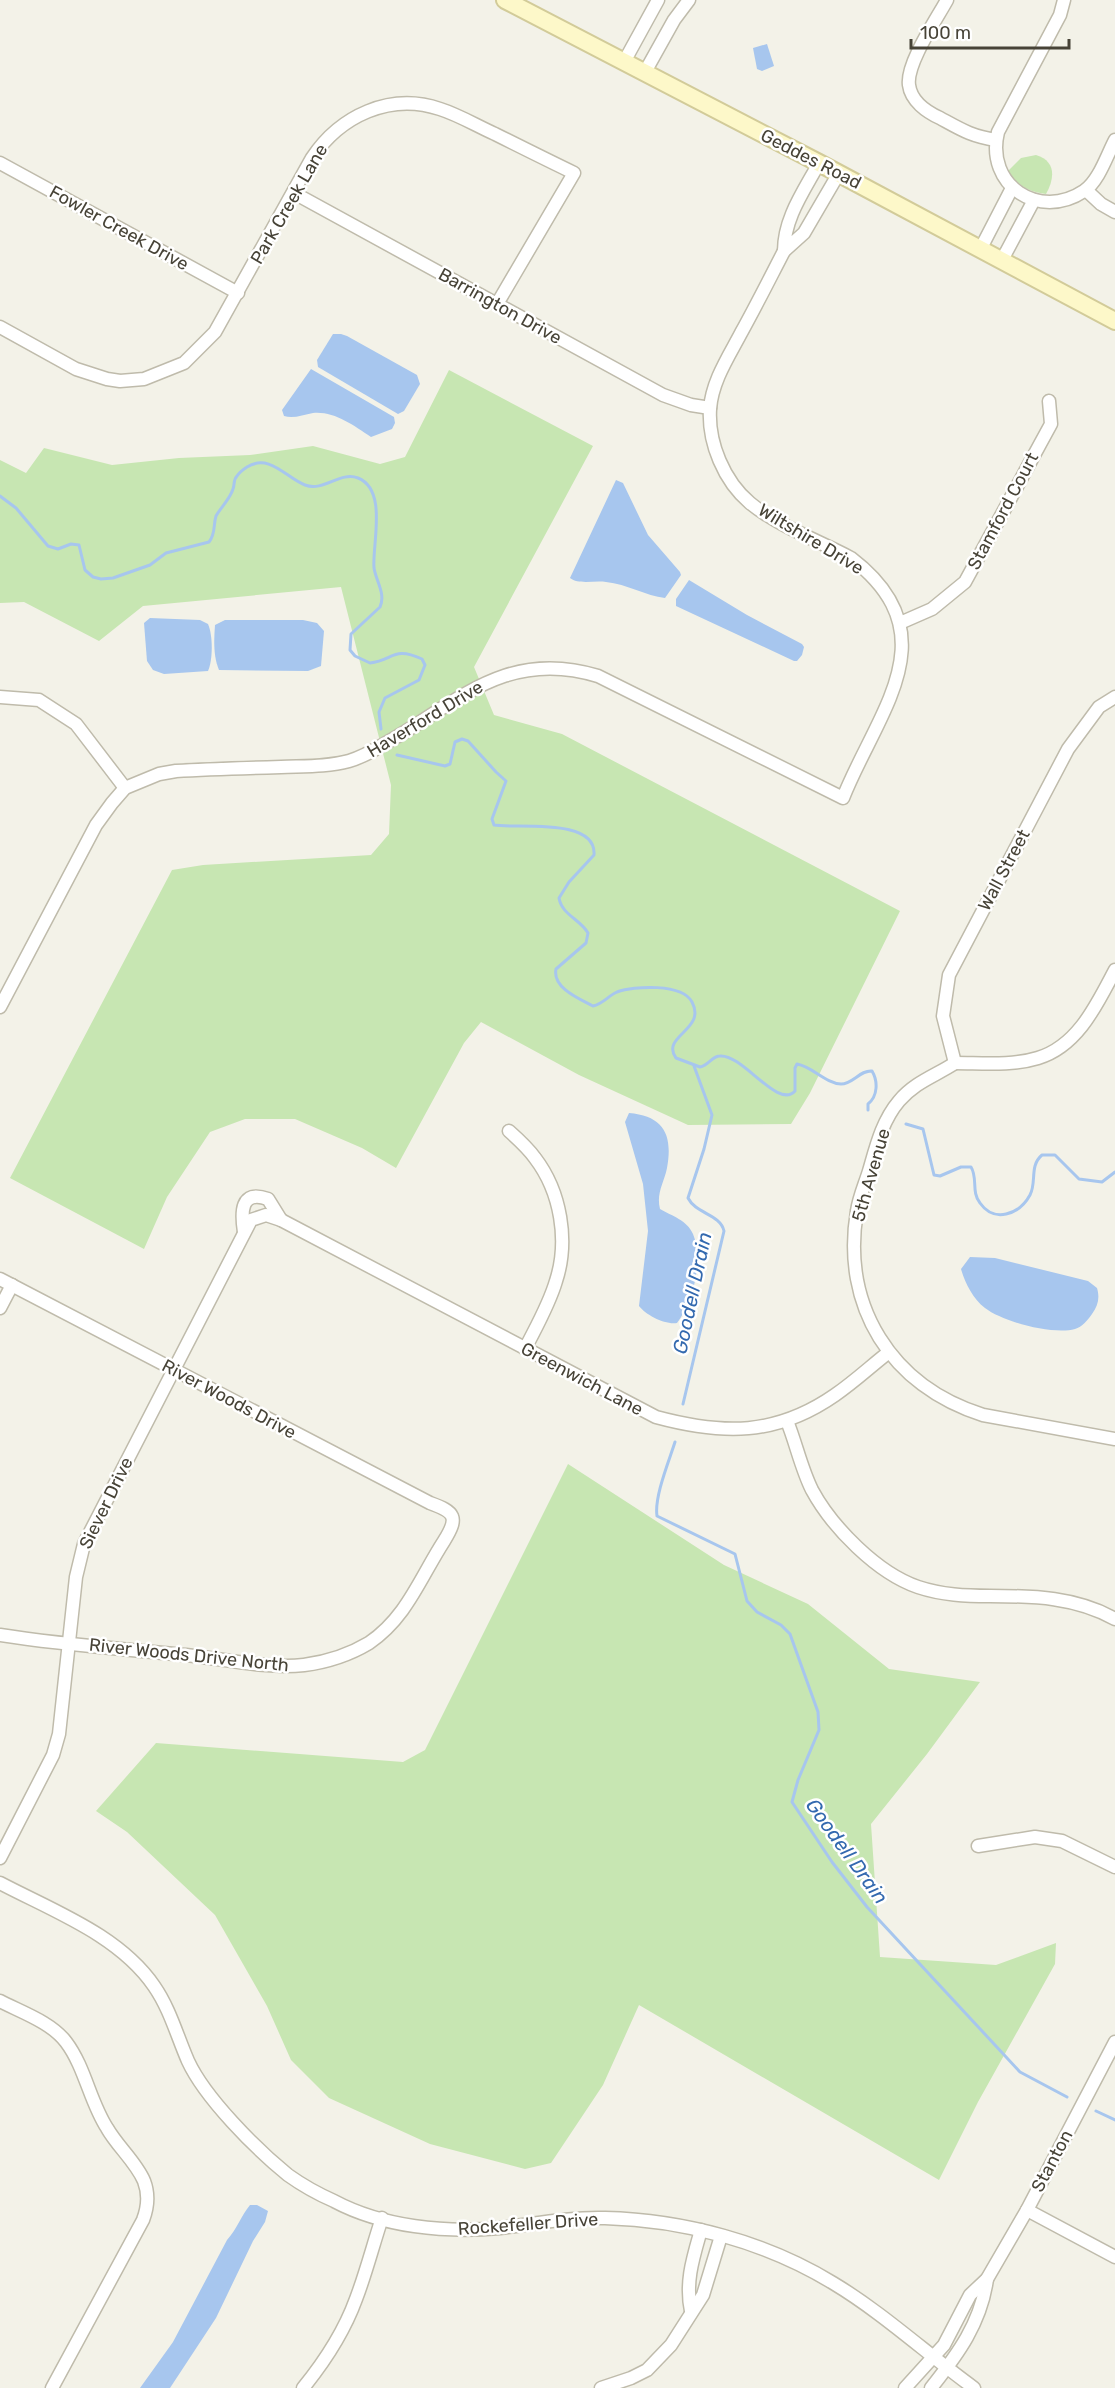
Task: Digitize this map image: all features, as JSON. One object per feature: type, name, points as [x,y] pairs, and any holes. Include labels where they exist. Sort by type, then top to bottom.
[{"type":"main road","name":"Geddes Road","points":[[506,0],[839,173],[1115,321]]},
{"type":"street","points":[[624,62],[658,0]]},
{"type":"street","points":[[645,72],[674,20],[689,0]]},
{"type":"street","points":[[946,0],[912,67],[909,84],[911,92],[929,113],[972,136],[996,140]]},
{"type":"street","points":[[1064,0],[1060,15],[1000,126],[996,140],[996,159],[1003,177],[1012,188],[1029,198],[1062,201],[1086,190],[1115,140]]},
{"type":"street","name":"Park Creek Lane","points":[[0,327],[83,372],[120,381],[138,379],[172,369],[194,356],[215,333],[312,158],[334,131],[367,111],[405,104],[443,110],[574,173],[497,304]]},
{"type":"street","name":"Fowler Creek Drive","points":[[0,163],[238,293]]},
{"type":"street","name":"Wiltshire Drive","points":[[784,251],[784,237],[791,216],[819,163]]},
{"type":"street","name":"Wiltshire Drive","points":[[839,173],[804,233],[784,251],[719,375],[710,408],[714,443],[723,468],[738,491],[766,514],[844,555],[862,567],[883,589],[900,623],[901,659],[896,686],[843,798]]},
{"type":"street","points":[[981,249],[1012,188]]},
{"type":"street","points":[[1086,190],[1101,204],[1115,212]]},
{"type":"street","name":"Barrington Drive","points":[[294,193],[663,395],[691,405],[710,408]]},
{"type":"street","points":[[1002,260],[1029,198]]},
{"type":"street","name":"Stamford Court","points":[[900,623],[942,603],[970,574],[1051,424],[1049,401]]},
{"type":"street","name":"Haverford Drive","points":[[0,1007],[96,825],[125,788],[159,774],[177,771],[321,766],[347,762],[374,750],[478,686],[506,674],[547,668],[575,670],[598,676],[843,798]]},
{"type":"street","points":[[0,697],[39,700],[76,724],[125,788]]},
{"type":"street","name":"Wall Street","points":[[955,1063],[943,1016],[949,975],[1068,749],[1099,707],[1115,697]]},
{"type":"street","points":[[955,1063],[1015,1062],[1039,1058],[1068,1039],[1082,1025],[1093,1011],[1115,970]]},
{"type":"street","name":"5th Avenue","points":[[955,1063],[918,1083],[904,1095],[881,1130],[857,1210],[854,1249],[860,1297],[867,1316],[889,1352],[912,1378],[966,1410],[1115,1439]]},
{"type":"street","points":[[509,1131],[535,1158],[549,1182],[560,1213],[562,1238],[556,1282],[525,1348]]},
{"type":"street","name":"Greenwich Lane","points":[[253,1197],[268,1199],[281,1220]]},
{"type":"street","name":"Siever Drive","points":[[244,1232],[243,1206],[253,1197]]},
{"type":"street","name":"Greenwich Lane","points":[[256,1218],[266,1215],[281,1220],[656,1418],[715,1430],[739,1430],[787,1421],[835,1395],[889,1352]]},
{"type":"street","name":"Siever Drive","points":[[0,1858],[53,1755],[58,1734],[76,1577],[84,1544],[244,1232],[251,1220],[256,1218]]},
{"type":"street","name":"River Woods Drive","points":[[0,1279],[430,1503],[446,1509],[450,1512],[453,1521]]},
{"type":"street","points":[[0,1308],[12,1285]]},
{"type":"street","points":[[787,1421],[812,1490],[845,1536],[878,1566],[917,1587],[958,1596],[1051,1598],[1086,1606],[1115,1619]]},
{"type":"street","name":"River Woods Drive North","points":[[0,1635],[275,1666],[304,1665],[333,1659],[368,1643],[398,1618],[414,1596],[449,1534],[453,1521]]},
{"type":"street","points":[[978,1846],[1035,1837],[1062,1841],[1115,1867]]},
{"type":"street","name":"Rockefeller Drive","points":[[0,1883],[99,1935],[131,1960],[155,1986],[188,2062],[211,2096],[248,2137],[289,2175],[337,2203],[382,2218],[417,2226],[457,2230],[604,2218],[701,2230],[722,2236],[796,2263],[833,2283],[974,2388]]},
{"type":"street","points":[[0,2001],[51,2028],[66,2042],[94,2107],[106,2128],[143,2178],[147,2188],[148,2204],[143,2220],[52,2388]]},
{"type":"street","name":"Stanton","points":[[987,2279],[1027,2210],[1115,2042]]},
{"type":"street","points":[[1027,2210],[1115,2257]]},
{"type":"street","points":[[303,2388],[336,2343],[348,2319],[357,2298],[382,2218]]},
{"type":"street","points":[[691,2311],[687,2294],[688,2276],[701,2230]]},
{"type":"street","points":[[601,2388],[647,2370],[671,2345],[703,2295],[722,2236]]},
{"type":"street","points":[[905,2388],[944,2345],[970,2295],[987,2279]]},
{"type":"street","points":[[931,2388],[947,2369],[973,2330],[984,2301],[987,2279]]},
{"type":"green space","points":[[1036,155],[1047,161],[1052,171],[1051,182],[1046,194],[1024,187],[1007,172],[1021,158]]},
{"type":"green space","points":[[449,370],[593,446],[474,667],[494,715],[562,734],[900,911],[810,1093],[791,1124],[688,1125],[579,1075],[481,1022],[464,1043],[396,1168],[362,1148],[295,1119],[245,1119],[210,1132],[167,1197],[144,1249],[10,1178],[172,870],[203,865],[371,855],[389,834],[391,785],[341,587],[143,606],[99,641],[24,602],[0,603],[0,460],[26,473],[44,448],[112,465],[179,458],[250,455],[313,446],[380,464],[405,457]]},
{"type":"green space","points":[[568,1464],[724,1565],[808,1604],[889,1669],[980,1682],[871,1824],[880,1957],[996,1965],[1056,1943],[1055,1964],[978,2102],[939,2180],[639,2005],[603,2085],[551,2163],[525,2169],[430,2144],[329,2098],[291,2060],[267,2006],[215,1915],[127,1832],[96,1811],[156,1743],[403,1762],[425,1750]]},
{"type":"water","points":[[767,44],[774,66],[762,71],[757,69],[753,48]]},
{"type":"water","points":[[333,334],[347,336],[417,375],[420,384],[404,411],[398,414],[318,367],[317,360]]},
{"type":"water","points":[[311,369],[394,417],[395,423],[392,429],[371,437],[328,414],[284,416],[282,410]]},
{"type":"water","points":[[616,480],[623,483],[648,535],[680,572],[681,575],[665,598],[614,583],[578,581],[570,578]]},
{"type":"water","points":[[689,580],[747,615],[802,644],[804,647],[802,655],[794,661],[676,606],[676,599]]},
{"type":"water","points":[[150,618],[200,620],[208,624],[212,648],[208,671],[164,674],[153,670],[147,661],[144,623]]},
{"type":"water","points":[[225,620],[303,620],[317,623],[324,631],[321,666],[308,671],[219,670],[214,642],[215,625]]},
{"type":"water","points":[[629,1113],[651,1118],[663,1129],[669,1146],[669,1156],[660,1193],[660,1209],[687,1225],[696,1244],[695,1280],[688,1304],[677,1323],[656,1319],[639,1306],[648,1231],[643,1184],[625,1122]]},
{"type":"water","points":[[970,1257],[995,1258],[1088,1281],[1097,1288],[1097,1305],[1082,1325],[1075,1329],[1042,1329],[1004,1318],[985,1308],[970,1290],[961,1269]]},
{"type":"water","points":[[250,2205],[257,2205],[268,2211],[265,2222],[253,2241],[216,2318],[170,2388],[140,2388],[173,2342],[227,2240]]},
{"type":"waterway","points":[[0,496],[16,508],[48,546],[58,549],[71,544],[79,545],[85,570],[93,577],[101,579],[113,578],[150,565],[166,553],[209,542],[214,532],[216,516],[232,493],[236,478],[240,472],[255,463],[277,468],[305,485],[319,486],[345,477],[358,478],[367,484],[376,505],[374,568],[382,602],[380,607],[351,634],[350,650],[355,656],[370,663],[405,654],[422,659],[425,665],[419,680],[385,698],[379,712],[381,729]]},
{"type":"waterway","points":[[397,755],[445,766],[450,764],[455,742],[462,739],[468,741],[506,781],[492,819],[494,825],[553,827],[583,835],[591,843],[594,855],[569,882],[559,898],[567,913],[588,933],[586,943],[556,969],[558,982],[568,992],[593,1006],[625,990],[657,988],[678,992],[687,996],[695,1012],[694,1019],[674,1044],[673,1050],[676,1058],[700,1067],[717,1056],[729,1058],[739,1063],[770,1088],[788,1095],[795,1091],[797,1064],[830,1081],[841,1084],[872,1071],[876,1088],[874,1097],[868,1104],[868,1110]]},
{"type":"waterway","name":"Goodell Drain","points":[[683,1404],[724,1231],[718,1221],[696,1208],[688,1198],[712,1115],[694,1066]]},
{"type":"waterway","points":[[906,1124],[923,1129],[934,1175],[940,1176],[961,1167],[971,1167],[977,1199],[986,1209],[999,1215],[1013,1212],[1025,1202],[1032,1190],[1034,1169],[1042,1155],[1055,1155],[1079,1179],[1102,1182],[1115,1172]]},
{"type":"waterway","name":"Goodell Drain","points":[[675,1442],[660,1489],[657,1516],[735,1554],[747,1601],[757,1612],[781,1625],[790,1634],[818,1712],[819,1730],[798,1780],[792,1802],[832,1862],[867,1907],[1020,2072],[1067,2097]]},
{"type":"waterway","name":"Goodell Drain","points":[[1096,2111],[1115,2120]]}]
